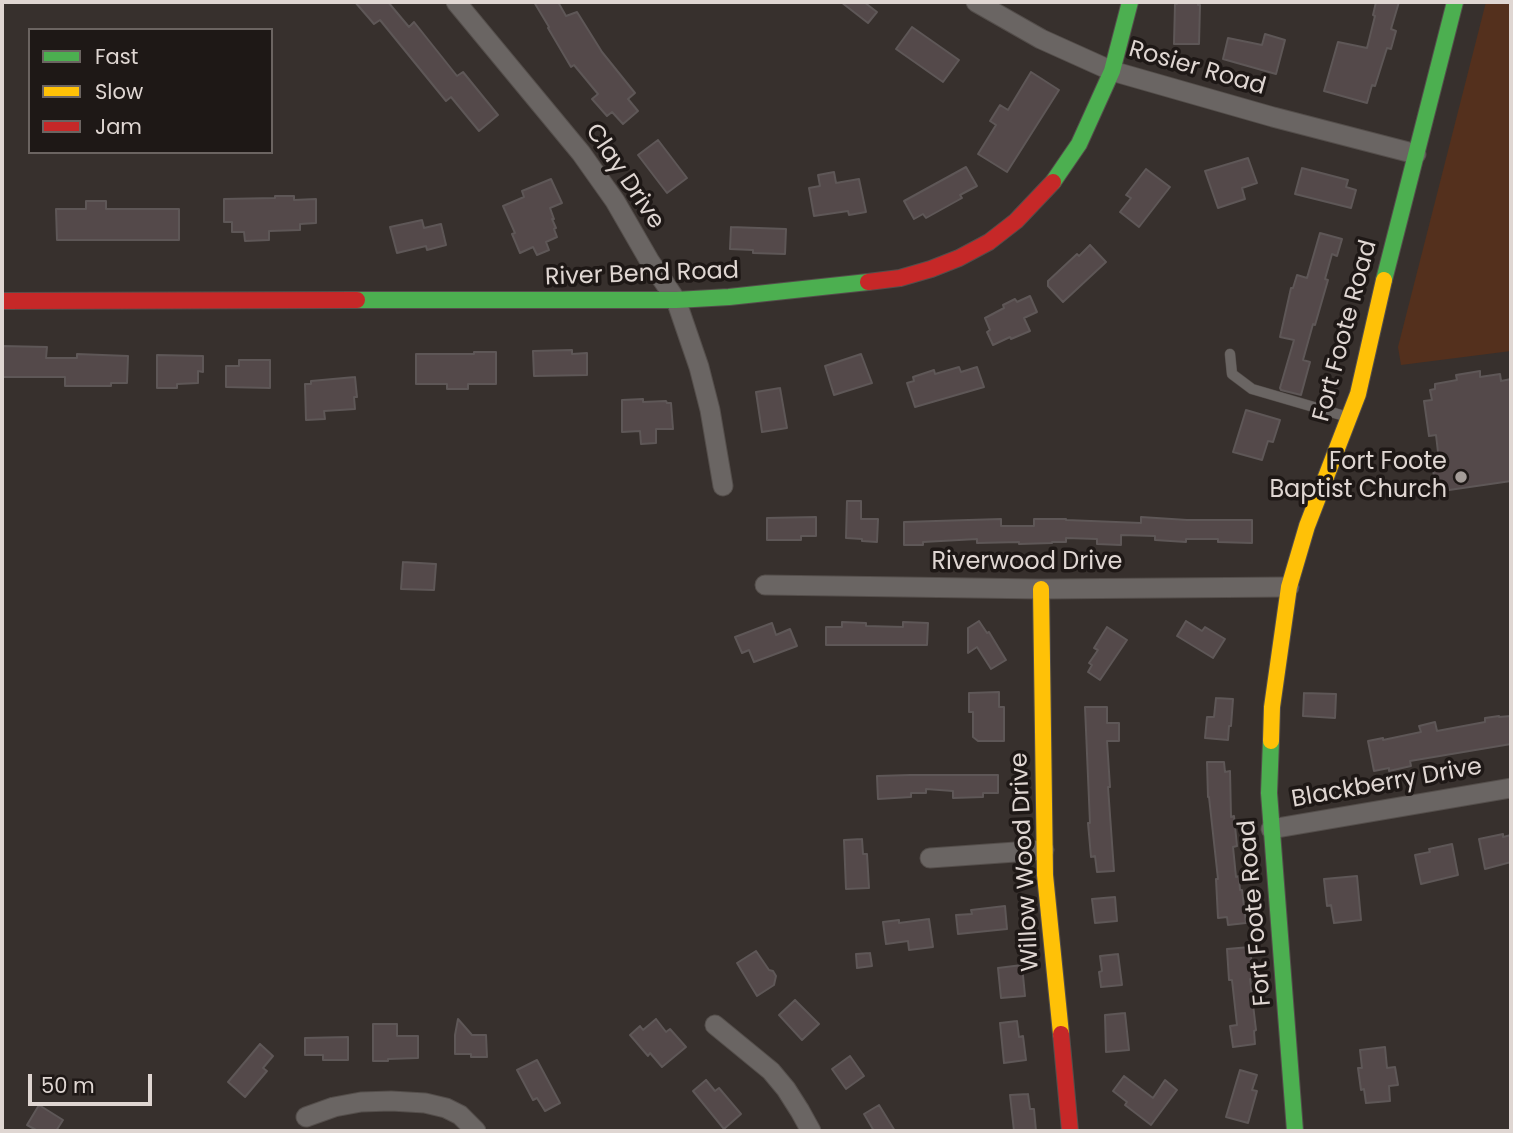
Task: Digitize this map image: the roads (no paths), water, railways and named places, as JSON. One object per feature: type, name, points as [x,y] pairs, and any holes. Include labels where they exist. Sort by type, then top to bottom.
[{"type":"street","name":"Clay Drive","points":[[456,2],[581,153],[615,201],[676,300],[699,367],[723,486]]},
{"type":"street","name":"Rosier Road","points":[[976,2],[1041,40],[1112,71],[1416,155]]},
{"type":"street","name":"River Bend Road","points":[[2,301],[676,300],[729,297],[900,278],[959,258],[989,242],[1043,194],[1079,144],[1112,71],[1130,2]]},
{"type":"street","name":"Fort Foote Road","points":[[1295,1131],[1269,793],[1272,708],[1289,587],[1307,526],[1358,394],[1455,2]]},
{"type":"street","name":"Riverwood Drive","points":[[765,585],[1041,589],[1289,587]]},
{"type":"street","name":"Willow Wood Drive","points":[[1041,589],[1044,850],[1070,1131]]},
{"type":"street","name":"Blackberry Drive","points":[[1271,829],[1511,788]]},
{"type":"street","points":[[930,858],[1044,850]]},
{"type":"street","points":[[715,1025],[771,1071],[811,1131]]},
{"type":"street","points":[[306,1116],[361,1102],[425,1103],[460,1115],[476,1131]]},
{"type":"lane","points":[[1230,354],[1232,374],[1252,389],[1349,418]]},
{"type":"place","name":"Fort Foote Baptist Church","points":[[1461,477]]}]
